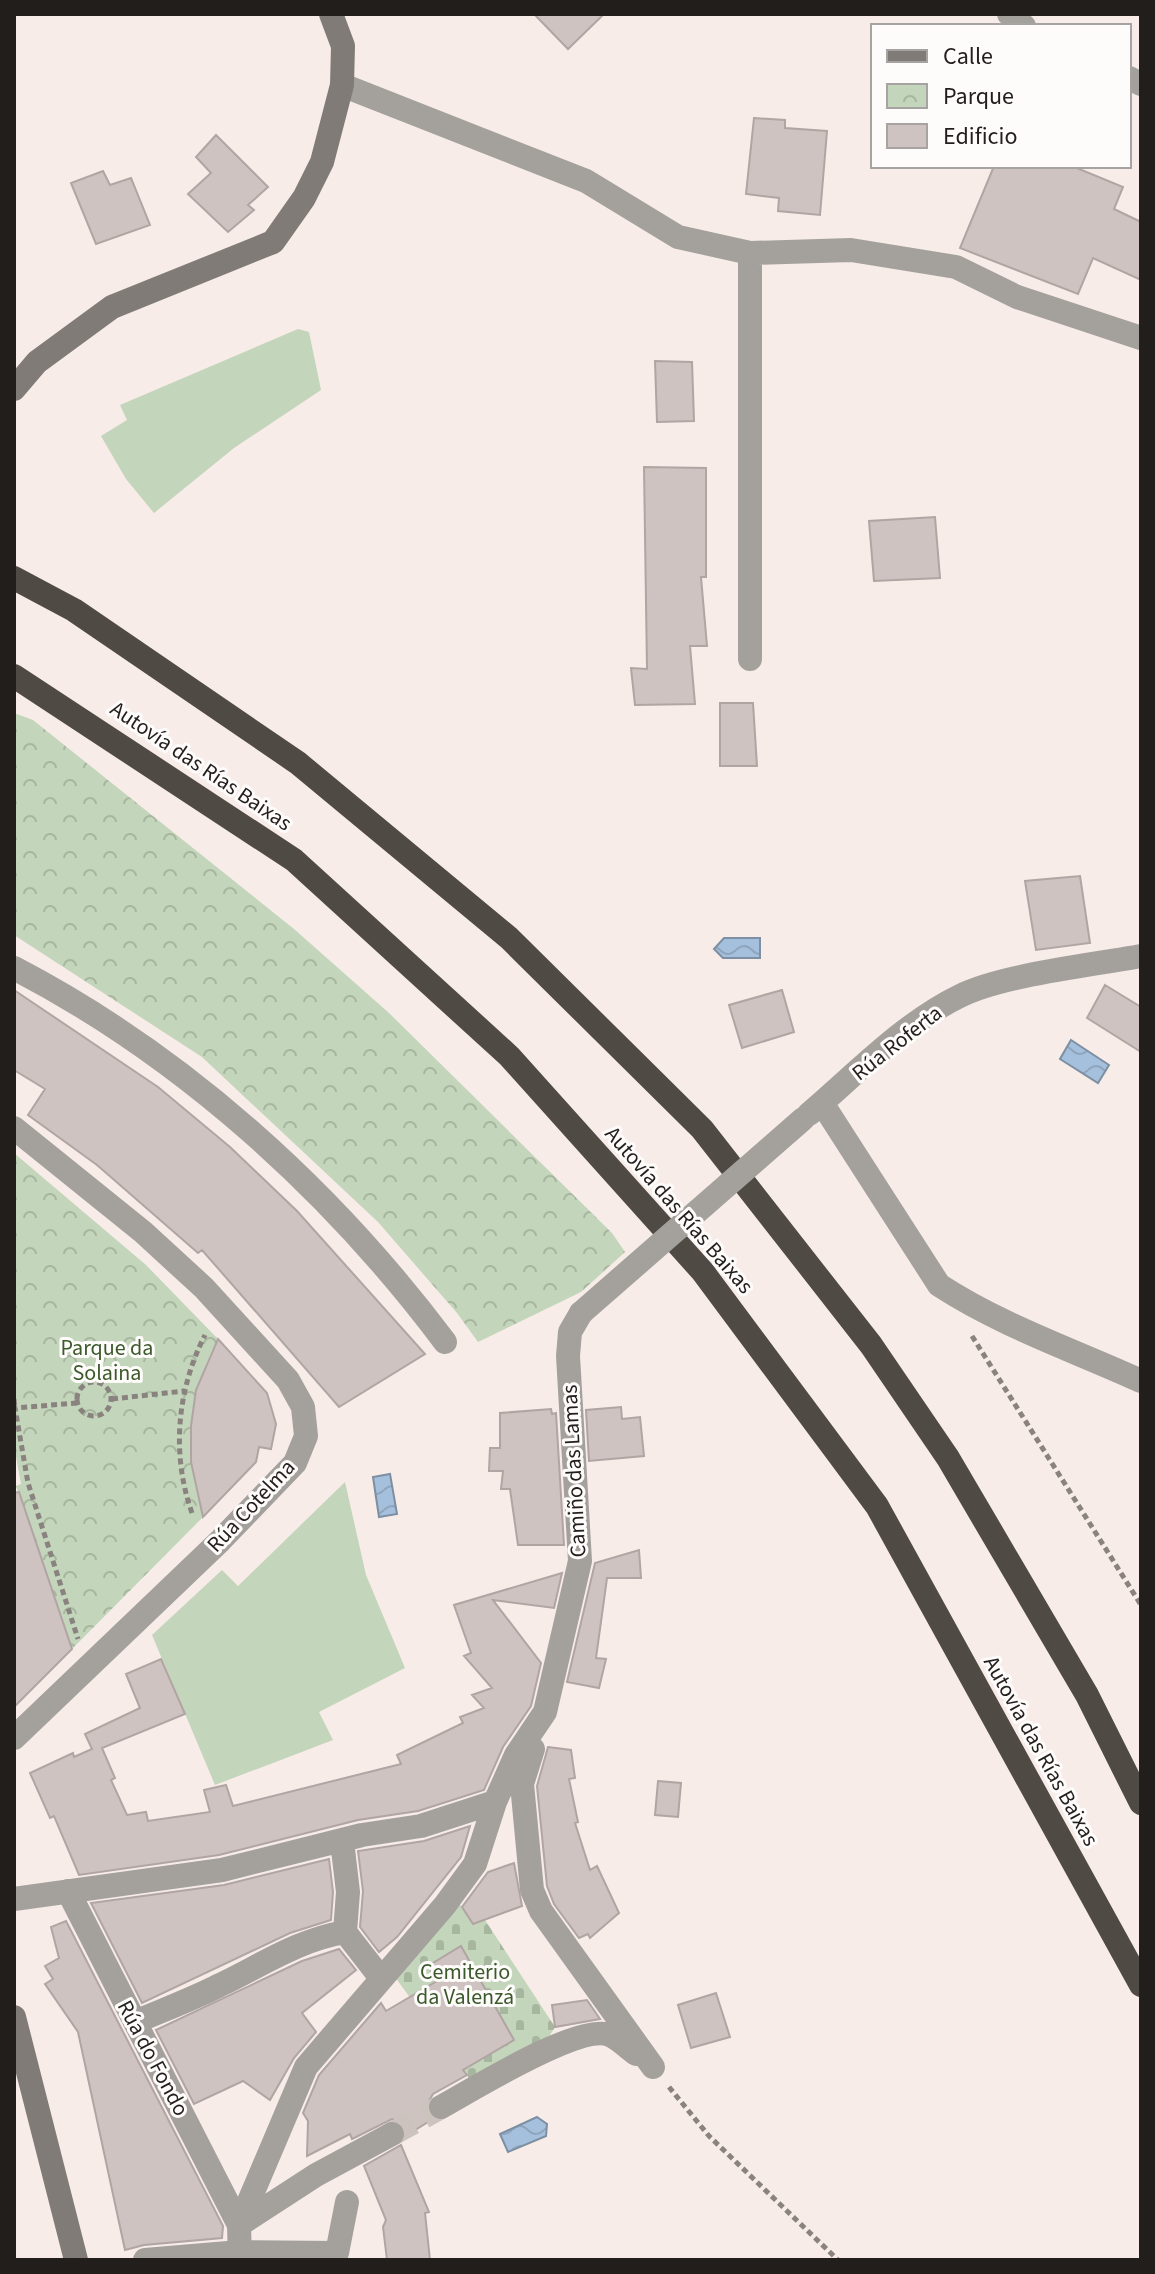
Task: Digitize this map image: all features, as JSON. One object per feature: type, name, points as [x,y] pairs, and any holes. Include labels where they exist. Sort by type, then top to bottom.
[{"type":"highway","points":[[14,578],[74,610],[321,782],[509,938],[702,1129],[871,1345],[948,1458],[1087,1695],[1141,1803]]},
{"type":"highway","name":"Autovía das Rías Baixas","points":[[14,676],[42,691],[294,860],[509,1056],[703,1272],[877,1506],[1141,1985]]},
{"type":"street","points":[[14,389],[37,362],[112,307],[273,242],[304,198],[322,162],[342,85],[343,46],[331,14]]},
{"type":"street","points":[[342,85],[586,181],[678,237],[750,253],[851,250],[956,267],[1017,297],[1141,338]]},
{"type":"street","points":[[750,253],[750,659]]},
{"type":"street","name":"Rúa Roferta","points":[[803,1119],[922,1020],[961,995],[1001,983],[1141,956]]},
{"type":"street","points":[[14,968],[67,995],[195,1083],[304,1183],[393,1273],[445,1342]]},
{"type":"street","points":[[822,1103],[939,1285],[1029,1333],[1141,1381]]},
{"type":"street","name":"Camiño das Lamas","points":[[239,2225],[306,2067],[380,1977],[445,1905],[475,1864],[495,1802],[516,1755],[545,1712],[580,1561],[568,1356],[570,1332],[581,1313],[803,1119]]},
{"type":"street","name":"Rúa Cotelma","points":[[14,1128],[143,1232],[204,1288],[288,1380],[303,1407],[306,1436],[295,1463],[89,1668],[14,1738]]},
{"type":"street","points":[[545,1712],[522,1784],[532,1890],[541,1911],[653,2067]]},
{"type":"street","points":[[14,1899],[222,1870],[342,1841],[421,1826],[495,1802]]},
{"type":"street","points":[[342,1841],[348,1892],[345,1932],[380,1977]]},
{"type":"street","name":"Rúa do Fondo","points":[[68,1891],[239,2225]]},
{"type":"street","points":[[135,2022],[220,1985],[291,1947],[345,1932]]},
{"type":"street","points":[[14,2017],[76,2260]]},
{"type":"street","points":[[441,2107],[551,2048],[585,2034],[610,2035],[653,2067]]},
{"type":"street","points":[[240,2256],[239,2225],[316,2175],[392,2134]]},
{"type":"street","points":[[145,2260],[337,2253],[347,2202]]},
{"type":"path","points":[[964,1324],[1141,1605]]},
{"type":"path","points":[[192,1513],[181,1470],[179,1439],[190,1365],[205,1335]]},
{"type":"path","points":[[93,1382],[104,1385],[112,1399],[104,1414],[93,1416],[83,1412],[77,1403],[79,1391],[93,1382]]},
{"type":"path","points":[[112,1399],[184,1391]]},
{"type":"path","points":[[14,1399],[28,1483],[54,1571],[89,1668]]},
{"type":"path","points":[[15,1408],[77,1403]]},
{"type":"path","points":[[653,2067],[709,2136],[838,2260]]},
{"type":"green space","points":[[298,329],[309,332],[321,390],[234,448],[154,513],[126,479],[101,436],[127,420],[120,405]]},
{"type":"green space","points":[[14,713],[33,720],[294,929],[389,1013],[612,1233],[625,1252],[581,1292],[478,1342],[457,1313],[378,1222],[202,1057],[14,935]]},
{"type":"green space","name":"Parque da Solaina","points":[[14,1153],[146,1265],[218,1339],[200,1382],[192,1426],[193,1471],[204,1516],[72,1649],[16,1486],[21,1484],[14,1446]]},
{"type":"green space","points":[[345,1482],[366,1575],[405,1668],[319,1712],[333,1740],[215,1785],[152,1635],[222,1570],[238,1586]]},
{"type":"green space","name":"Cemiterio da Valenzá","points":[[459,1903],[473,1924],[485,1920],[555,2027],[549,2037],[471,2081],[395,1977]]},
{"type":"water","points":[[724,938],[760,938],[760,958],[723,958],[714,949]]},
{"type":"water","points":[[1071,1040],[1109,1065],[1098,1083],[1060,1059]]},
{"type":"water","points":[[390,1474],[397,1514],[379,1517],[373,1477]]},
{"type":"water","points":[[537,2117],[547,2124],[546,2136],[508,2152],[500,2134]]},
{"type":"building","points":[[534,14],[604,14],[568,49]]},
{"type":"building","points":[[754,118],[785,120],[785,128],[827,131],[820,215],[778,211],[779,198],[746,194]]},
{"type":"building","points":[[216,135],[268,187],[248,205],[254,210],[228,232],[188,194],[211,173],[196,157]]},
{"type":"building","points":[[993,168],[1077,168],[1123,187],[1114,209],[1141,222],[1141,280],[1093,258],[1078,294],[960,248]]},
{"type":"building","points":[[103,171],[110,185],[131,178],[150,225],[96,244],[71,183]]},
{"type":"building","points":[[655,361],[692,362],[694,421],[657,422]]},
{"type":"building","points":[[644,467],[706,468],[706,577],[701,577],[707,646],[690,646],[695,704],[635,705],[631,668],[647,669]]},
{"type":"building","points":[[935,517],[940,578],[874,581],[869,521]]},
{"type":"building","points":[[720,703],[753,703],[757,766],[720,766]]},
{"type":"building","points":[[1080,876],[1090,943],[1036,950],[1025,881]]},
{"type":"building","points":[[1105,985],[1141,1007],[1141,1052],[1087,1018]]},
{"type":"building","points":[[14,990],[158,1087],[230,1147],[297,1211],[425,1354],[339,1407],[202,1250],[198,1253],[97,1165],[28,1115],[45,1089],[14,1070]]},
{"type":"building","points":[[782,990],[794,1032],[742,1048],[729,1005]]},
{"type":"building","points":[[218,1339],[267,1393],[276,1424],[271,1449],[259,1447],[256,1462],[203,1517],[191,1462],[191,1426],[196,1390]]},
{"type":"building","points":[[621,1407],[622,1419],[640,1417],[644,1456],[589,1461],[586,1410]]},
{"type":"building","points":[[551,1409],[552,1414],[556,1413],[564,1545],[518,1545],[510,1489],[501,1489],[503,1471],[489,1471],[490,1448],[500,1448],[500,1413]]},
{"type":"building","points":[[19,1492],[72,1649],[14,1707],[14,1493]]},
{"type":"building","points":[[639,1550],[641,1578],[607,1578],[596,1658],[606,1659],[599,1688],[567,1682],[595,1563]]},
{"type":"building","points":[[562,1573],[554,1608],[493,1600],[541,1663],[531,1706],[503,1747],[484,1790],[418,1811],[358,1820],[219,1855],[79,1875],[54,1816],[50,1818],[30,1773],[73,1753],[74,1757],[92,1749],[85,1734],[140,1708],[126,1674],[161,1659],[185,1714],[102,1748],[115,1778],[111,1780],[127,1815],[146,1812],[148,1821],[210,1812],[204,1790],[226,1785],[233,1806],[401,1764],[397,1755],[463,1723],[460,1717],[484,1708],[472,1695],[492,1688],[464,1656],[471,1653],[454,1605]]},
{"type":"building","points":[[548,1747],[571,1750],[575,1778],[569,1779],[578,1822],[575,1823],[590,1870],[597,1866],[619,1913],[590,1938],[588,1934],[579,1938],[554,1904],[547,1886],[537,1786]]},
{"type":"building","points":[[658,1781],[681,1783],[678,1817],[655,1815]]},
{"type":"building","points":[[470,1826],[461,1857],[397,1937],[379,1952],[360,1927],[363,1891],[358,1851],[424,1841]]},
{"type":"building","points":[[329,1859],[333,1892],[331,1920],[290,1933],[142,2003],[91,1903],[224,1885]]},
{"type":"building","points":[[514,1863],[522,1906],[473,1924],[462,1907],[488,1872]]},
{"type":"building","points":[[66,1921],[223,2226],[222,2238],[144,2245],[125,2250],[78,2032],[45,1984],[53,1979],[45,1966],[59,1958],[51,1927]]},
{"type":"building","points":[[461,1946],[514,2040],[463,2070],[467,2075],[433,2094],[426,2106],[433,2119],[407,2135],[400,2122],[392,2119],[352,2139],[350,2134],[307,2156],[308,2121],[303,2113],[319,2075],[381,2003],[386,2011],[437,1981],[428,1966]]},
{"type":"building","points":[[339,1949],[356,1970],[302,2013],[316,2032],[294,2058],[270,2100],[243,2081],[194,2104],[156,2030],[302,1961]]},
{"type":"building","points":[[716,1993],[730,2037],[691,2048],[678,2005]]},
{"type":"building","points":[[587,2000],[600,2019],[555,2027],[552,2005]]},
{"type":"building","points":[[401,2145],[429,2212],[425,2213],[430,2260],[387,2260],[383,2227],[386,2220],[364,2166]]},
{"type":"tunnel","points":[[392,2134],[441,2107]]}]
